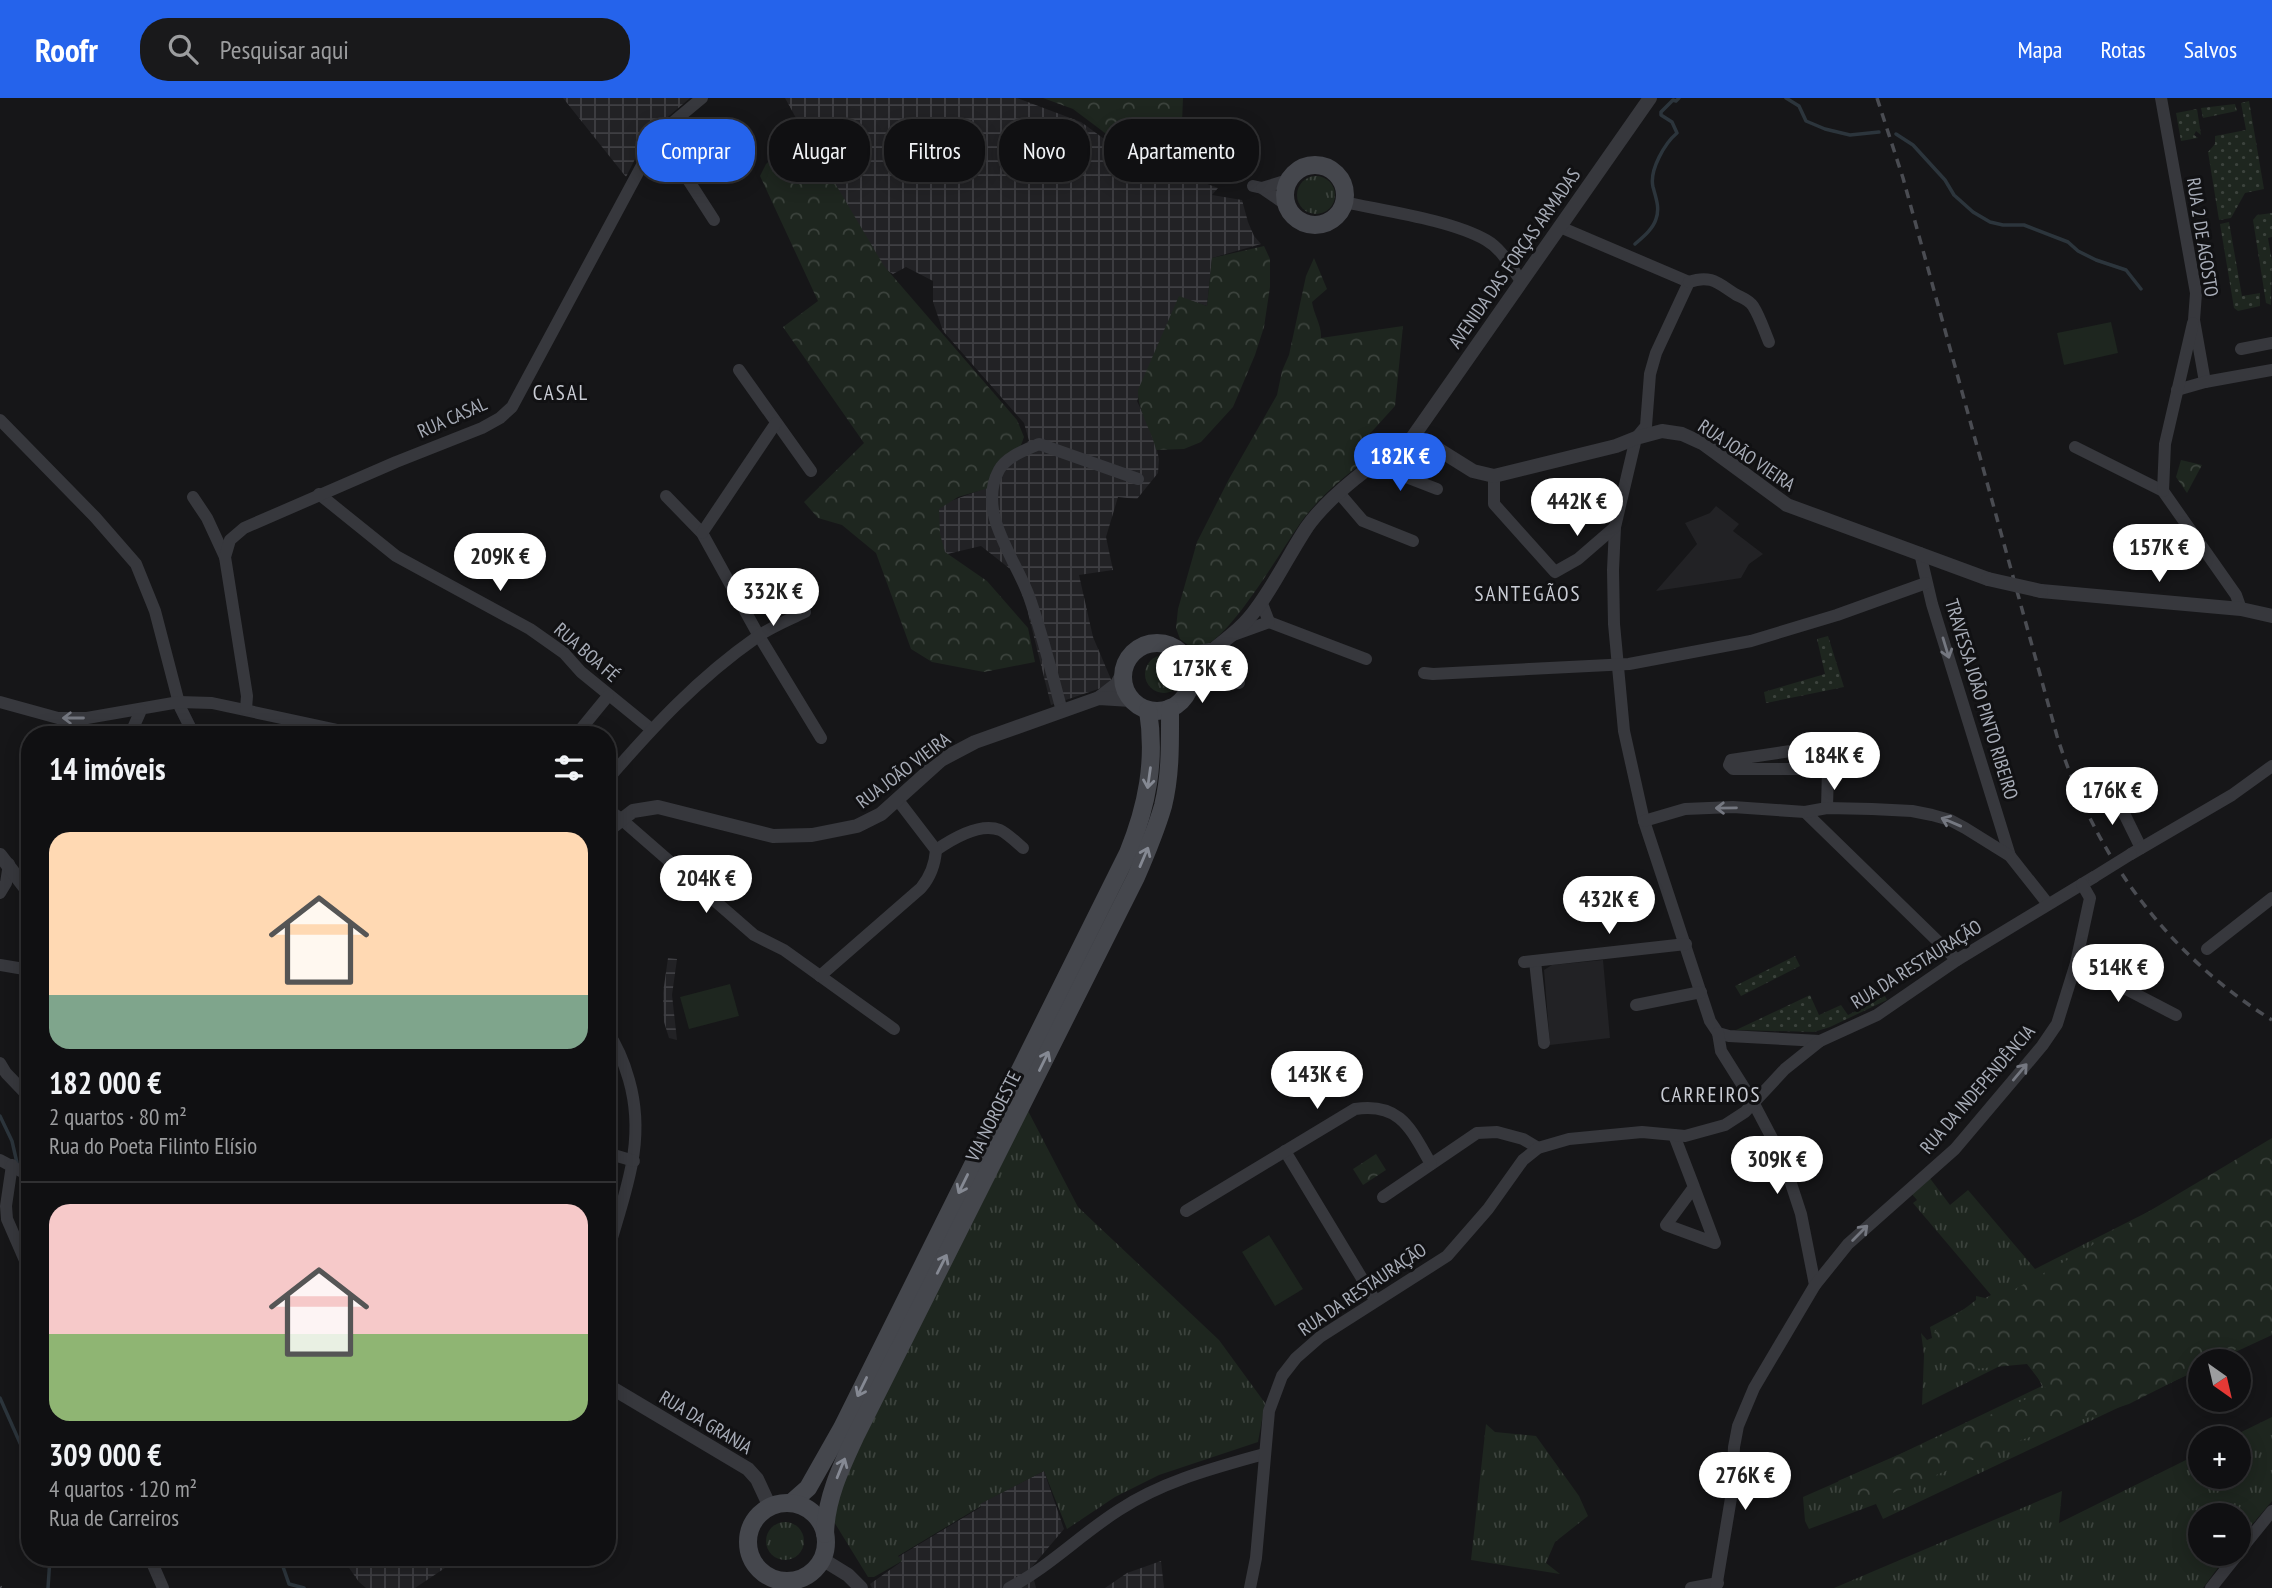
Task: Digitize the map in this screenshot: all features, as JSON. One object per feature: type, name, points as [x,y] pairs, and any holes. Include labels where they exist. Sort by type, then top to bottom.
[{"type":"main road","points":[[1311,165],[1330,168],[1343,183],[1344,202],[1336,217],[1329,222],[1312,225],[1296,219],[1285,204],[1285,188],[1294,172],[1311,165]]},
{"type":"main road","points":[[1160,643],[1180,652],[1187,661],[1190,680],[1180,702],[1170,708],[1148,710],[1131,699],[1124,688],[1122,675],[1130,656],[1138,648],[1160,643]]},
{"type":"main road","name":"VIA NOROESTE","points":[[825,1534],[826,1512],[831,1494],[856,1435],[1129,889],[1154,832],[1168,776],[1170,708]]},
{"type":"main road","name":"VIA NOROESTE","points":[[791,1503],[808,1488],[842,1428],[1128,853],[1141,821],[1150,779],[1152,746],[1148,710]]},
{"type":"main road","points":[[791,1503],[803,1507],[813,1513],[825,1534],[826,1547],[822,1559],[804,1578],[778,1580],[765,1575],[755,1565],[750,1554],[750,1529],[757,1518],[770,1507],[791,1503]]},
{"type":"street","name":"RUA CASAL","points":[[677,119],[702,98]]},
{"type":"street","name":"AVENIDA DAS FORÇAS ARMADAS","points":[[1410,440],[1650,98]]},
{"type":"street","name":"RUA 2 DE AGOSTO","points":[[2161,98],[2196,293],[2194,320],[2205,382]]},
{"type":"street","name":"RUA CASAL","points":[[225,557],[230,540],[244,528],[319,494],[482,428],[500,418],[512,407],[637,174]]},
{"type":"street","points":[[1285,204],[1258,187],[1288,180]]},
{"type":"street","points":[[690,182],[715,220]]},
{"type":"street","points":[[1344,202],[1432,221],[1486,240],[1508,261],[1521,281]]},
{"type":"street","points":[[1560,227],[1689,282]]},
{"type":"street","points":[[1769,342],[1759,317],[1745,298],[1718,281],[1696,279],[1689,282],[1656,353],[1649,379],[1646,426],[1636,438],[1615,527],[1613,611],[1623,731],[1644,821],[1710,1021],[1718,1033],[1721,1051],[1753,1102],[1783,1159],[1801,1214],[1815,1285]]},
{"type":"street","points":[[2163,491],[2165,444],[2194,320]]},
{"type":"street","points":[[2241,349],[2272,344]]},
{"type":"street","points":[[738,370],[811,471]]},
{"type":"street","points":[[2177,390],[2272,370]]},
{"type":"street","points":[[0,420],[95,517],[136,564],[155,611],[178,702],[190,726]]},
{"type":"street","points":[[702,533],[776,423]]},
{"type":"street","name":"RUA JOÃO VIEIRA","points":[[1494,476],[1616,446],[1668,430],[1704,444],[1787,505],[1988,579],[2041,591],[2241,610],[2272,616]]},
{"type":"street","points":[[1190,680],[1207,654],[1233,635],[1250,617],[1308,526],[1339,493],[1410,440],[1433,446],[1473,471],[1494,476],[1494,504],[1555,572],[1578,559],[1615,527]]},
{"type":"street","points":[[1062,711],[1031,600],[999,532],[993,488],[1000,468],[1016,454],[1040,444],[1138,479]]},
{"type":"street","points":[[2075,447],[2163,491],[2236,595],[2241,610]]},
{"type":"street","points":[[1375,465],[1437,489]]},
{"type":"street","points":[[1339,493],[1363,522],[1413,541]]},
{"type":"street","name":"RUA BOA FÉ","points":[[319,494],[396,556],[530,629],[564,653],[608,696],[651,729]]},
{"type":"street","points":[[666,496],[702,533],[759,636],[821,738]]},
{"type":"street","points":[[193,497],[207,517],[225,557],[247,696],[246,709]]},
{"type":"street","name":"TRAVESSA JOÃO PINTO RIBEIRO","points":[[1920,554],[1926,583],[2010,856]]},
{"type":"street","points":[[1424,673],[1618,665],[1752,641],[1837,615],[1926,583]]},
{"type":"street","points":[[1261,601],[1269,622]]},
{"type":"street","points":[[616,770],[691,688],[759,636],[805,612]]},
{"type":"street","points":[[1233,635],[1269,622],[1366,659]]},
{"type":"street","points":[[1180,652],[1207,654]]},
{"type":"street","points":[[1207,654],[1222,672],[1239,683]]},
{"type":"street","points":[[1190,680],[1222,672]]},
{"type":"street","name":"RUA JOÃO VIEIRA","points":[[616,823],[633,811],[658,807],[773,836],[812,835],[857,826],[870,821],[941,760],[956,751],[995,734],[1099,698],[1116,684],[1122,675]]},
{"type":"street","points":[[583,726],[608,696]]},
{"type":"street","name":"RUA JOÃO VIEIRA","points":[[1099,698],[1131,699]]},
{"type":"street","points":[[0,702],[58,718],[87,719],[178,702],[212,703],[316,726]]},
{"type":"street","points":[[134,726],[141,710]]},
{"type":"street","points":[[1827,808],[1828,769],[1832,755],[1825,746],[1731,760],[1729,765],[1733,769],[1828,769]]},
{"type":"street","name":"RUA DA RESTAURAÇÃO","points":[[1250,1588],[1256,1558],[1269,1411],[1282,1376],[1312,1343],[1447,1256],[1488,1209],[1523,1160],[1538,1148],[1569,1139],[1601,1135],[1642,1132],[1675,1135],[1706,1132],[1725,1125],[1738,1118],[1785,1069],[1820,1041],[1877,1014],[1957,960],[2270,772]]},
{"type":"street","points":[[2113,791],[2136,851]]},
{"type":"street","points":[[820,976],[921,888],[930,877],[936,860],[936,850],[897,799]]},
{"type":"street","points":[[1644,821],[1685,809],[1733,807],[1805,812],[1827,808],[1912,811],[1932,815],[1950,820],[2010,856],[2048,904]]},
{"type":"street","points":[[1805,812],[1957,960]]},
{"type":"street","points":[[616,815],[754,934],[769,940],[894,1028]]},
{"type":"street","points":[[936,850],[964,833],[991,828],[1007,835],[1023,848]]},
{"type":"street","points":[[0,892],[6,883],[4,859]]},
{"type":"street","points":[[4,859],[21,882]]},
{"type":"street","name":"RUA DA INDEPENDÊNCIA","points":[[1717,1585],[1732,1492],[1734,1447],[1738,1426],[1754,1388],[1815,1285],[1858,1234],[1955,1149],[2042,1046],[2057,1024],[2076,963],[2090,898],[2082,884]]},
{"type":"street","points":[[2207,949],[2272,898]]},
{"type":"street","points":[[1544,1043],[1530,961],[1686,944]]},
{"type":"street","points":[[2076,963],[2176,1015]]},
{"type":"street","points":[[0,965],[21,968]]},
{"type":"street","points":[[1636,1005],[1701,992]]},
{"type":"street","points":[[1718,1033],[1729,1036],[1820,1041]]},
{"type":"street","points":[[616,1046],[622,1056],[636,1103],[637,1130],[634,1161],[616,1224]]},
{"type":"street","points":[[0,1063],[21,1089]]},
{"type":"street","points":[[1186,1211],[1349,1111],[1377,1108],[1402,1118],[1431,1164]]},
{"type":"street","points":[[1383,1197],[1477,1133],[1497,1132],[1522,1139],[1538,1148]]},
{"type":"street","points":[[1675,1135],[1715,1243],[1666,1225],[1694,1187]]},
{"type":"street","points":[[1285,1151],[1375,1300]]},
{"type":"street","points":[[616,1156],[634,1161]]},
{"type":"street","points":[[6,1163],[4,1220],[21,1254]]},
{"type":"street","name":"RUA DA GRANJA","points":[[616,1390],[748,1469],[757,1479],[770,1507]]},
{"type":"street","points":[[1009,1588],[1045,1565],[1091,1528],[1153,1490],[1264,1454]]},
{"type":"street","points":[[2251,1538],[2272,1511]]},
{"type":"street","points":[[822,1559],[848,1575],[861,1588]]},
{"type":"street","points":[[153,1566],[163,1588]]},
{"type":"street","points":[[2211,1588],[2228,1566]]},
{"type":"street","points":[[1691,1588],[1717,1585]]},
{"type":"shaded area","points":[[563,98],[690,98],[666,119],[637,119],[637,155],[626,177]]},
{"type":"shaded area","points":[[785,98],[1017,98],[1073,119],[999,119],[999,182],[1090,182],[1090,129],[1104,139],[1104,182],[1202,182],[1218,188],[1212,195],[1242,200],[1254,236],[1261,244],[1212,258],[1207,306],[1179,297],[1137,401],[1154,438],[1159,459],[1158,473],[1137,499],[1118,497],[1106,537],[1113,570],[1079,575],[1093,637],[1113,684],[1051,705],[1027,609],[1014,572],[981,546],[943,555],[929,509],[986,488],[1010,452],[1029,441],[1024,423],[943,331],[933,302],[933,281],[906,267],[893,274],[881,267],[831,182],[870,182],[870,119],[797,119]]},
{"type":"shaded area","points":[[1716,506],[1739,524],[1733,531],[1763,554],[1749,564],[1741,578],[1656,591],[1697,544],[1685,523],[1710,513]]},
{"type":"shaded area","points":[[668,958],[677,959],[672,995],[677,1040],[669,1038],[664,1022],[663,993]]},
{"type":"shaded area","points":[[1603,960],[1610,1038],[1550,1045],[1544,970],[1552,965]]},
{"type":"shaded area","points":[[1044,1471],[1064,1529],[1031,1568],[1036,1588],[872,1588],[870,1584],[901,1562],[898,1557],[981,1507],[979,1504]]},
{"type":"shaded area","points":[[1161,1561],[1164,1588],[1105,1588],[1127,1573]]},
{"type":"shaded area","points":[[348,1566],[448,1566],[415,1588],[366,1588]]},
{"type":"green space","points":[[1043,98],[1183,98],[1182,119],[1104,119],[1104,132],[1090,119],[1073,109]]},
{"type":"green space","points":[[2249,101],[2264,189],[2245,193],[2231,218],[2219,220],[2208,152],[2215,144],[2215,136],[2246,130],[2241,103]]},
{"type":"green space","points":[[2235,104],[2237,111],[2203,118],[2201,108]]},
{"type":"green space","points":[[2197,109],[2201,135],[2196,131],[2194,135],[2198,138],[2181,141],[2176,113]]},
{"type":"green space","points":[[769,161],[769,182],[834,182],[884,266],[1017,420],[1024,437],[1016,459],[1004,468],[999,485],[958,497],[939,509],[940,534],[945,552],[987,581],[1028,628],[1035,662],[984,672],[932,662],[911,649],[876,553],[842,525],[818,518],[804,502],[864,443],[783,327],[818,301],[760,176]]},
{"type":"green space","points":[[1316,176],[1330,181],[1335,195],[1330,209],[1316,214],[1302,209],[1297,195],[1302,181]]},
{"type":"green space","points":[[2272,213],[2272,237],[2268,238],[2272,261],[2271,305],[2266,303],[2253,220],[2257,215]]},
{"type":"green space","points":[[2229,222],[2242,296],[2260,293],[2260,306],[2238,311],[2234,308],[2220,224]]},
{"type":"green space","points":[[1264,246],[1270,259],[1270,287],[1264,327],[1233,407],[1201,442],[1184,449],[1156,450],[1140,405],[1138,390],[1179,296],[1207,306],[1212,258]]},
{"type":"green space","points":[[1314,258],[1327,289],[1312,302],[1321,338],[1403,326],[1395,406],[1366,438],[1380,450],[1339,481],[1312,508],[1258,588],[1229,625],[1205,645],[1189,646],[1180,639],[1176,628],[1178,609],[1197,542],[1277,395],[1282,371],[1289,355],[1306,276]]},
{"type":"green space","points":[[2111,322],[2118,353],[2064,365],[2057,333]]},
{"type":"green space","points":[[2181,460],[2202,465],[2187,493],[2176,477]]},
{"type":"green space","points":[[1828,636],[1844,687],[1766,703],[1764,692],[1825,674],[1817,639]]},
{"type":"green space","points":[[1164,655],[1177,661],[1183,674],[1177,687],[1164,693],[1151,687],[1145,674],[1151,661]]},
{"type":"green space","points":[[1795,956],[1800,966],[1741,996],[1735,986]]},
{"type":"green space","points":[[730,984],[739,1016],[689,1029],[680,997]]},
{"type":"green space","points":[[1810,995],[1819,1015],[1841,1005],[1848,1015],[1885,996],[1887,1000],[1814,1032],[1736,1030]]},
{"type":"green space","points":[[1026,1107],[1078,1207],[1219,1340],[1265,1403],[1258,1442],[1159,1475],[1115,1497],[1067,1529],[1044,1471],[980,1504],[981,1506],[898,1556],[902,1561],[874,1577],[868,1577],[831,1517],[836,1494]]},
{"type":"green space","points":[[2272,1138],[2272,1331],[2237,1349],[2188,1349],[2188,1374],[2129,1404],[2021,1440],[1866,1504],[1846,1500],[1838,1481],[2047,1390],[2027,1364],[1952,1371],[1934,1332],[1976,1300],[1976,1296],[1995,1300]]},
{"type":"green space","points":[[2272,1149],[2272,1335],[2242,1349],[2188,1349],[2188,1375],[1883,1519],[1876,1504],[1809,1529],[1805,1521],[1803,1497],[2042,1386],[2026,1353],[1922,1405],[1924,1355],[1921,1333],[1927,1340],[1932,1338],[1930,1327],[1991,1295],[1913,1203],[1917,1200],[1911,1193],[1929,1177],[1950,1205],[1968,1190],[2035,1269]]},
{"type":"green space","points":[[1376,1154],[1386,1170],[1363,1185],[1353,1169]]},
{"type":"green space","points":[[1269,1235],[1303,1289],[1275,1306],[1242,1252]]},
{"type":"green space","points":[[2272,1417],[2272,1501],[2251,1526],[2251,1503],[2188,1503],[2188,1566],[2219,1566],[2203,1588],[1834,1588],[2062,1491],[2059,1523],[2188,1459],[2188,1489],[2251,1489],[2251,1427]]},
{"type":"green space","points":[[1486,1424],[1495,1432],[1536,1436],[1579,1496],[1588,1516],[1555,1542],[1546,1563],[1560,1574],[1471,1560]]},
{"type":"green space","points":[[785,1522],[799,1527],[804,1541],[799,1555],[785,1560],[771,1555],[766,1541],[771,1527]]},
{"type":"waterway","points":[[1635,244],[1655,223],[1658,207],[1653,173],[1663,150],[1677,133],[1672,122],[1661,115],[1661,112],[1673,100],[1679,98]]},
{"type":"waterway","points":[[1786,98],[1799,106],[1806,121],[1825,129],[1850,135],[1879,132]]},
{"type":"waterway","points":[[1896,134],[1913,145],[1945,180],[1954,195],[1973,212],[1990,222],[2024,225],[2068,242],[2078,251],[2096,260],[2126,270],[2141,289]]},
{"type":"waterway","points":[[0,1116],[12,1141],[17,1163]]},
{"type":"waterway","points":[[0,1398],[21,1445]]},
{"type":"waterway","points":[[48,1588],[49,1566]]},
{"type":"waterway","points":[[283,1566],[289,1584],[304,1588]]},
{"type":"railway","points":[[1877,98],[1903,178],[2057,736],[2073,779],[2091,821],[2113,860],[2167,932],[2234,994],[2272,1020]]},
{"type":"district","name":"CASAL","points":[[561,393]]},
{"type":"district","name":"SANTEGÃOS","points":[[1528,594]]},
{"type":"district","name":"CARREIROS","points":[[1711,1095]]}]
